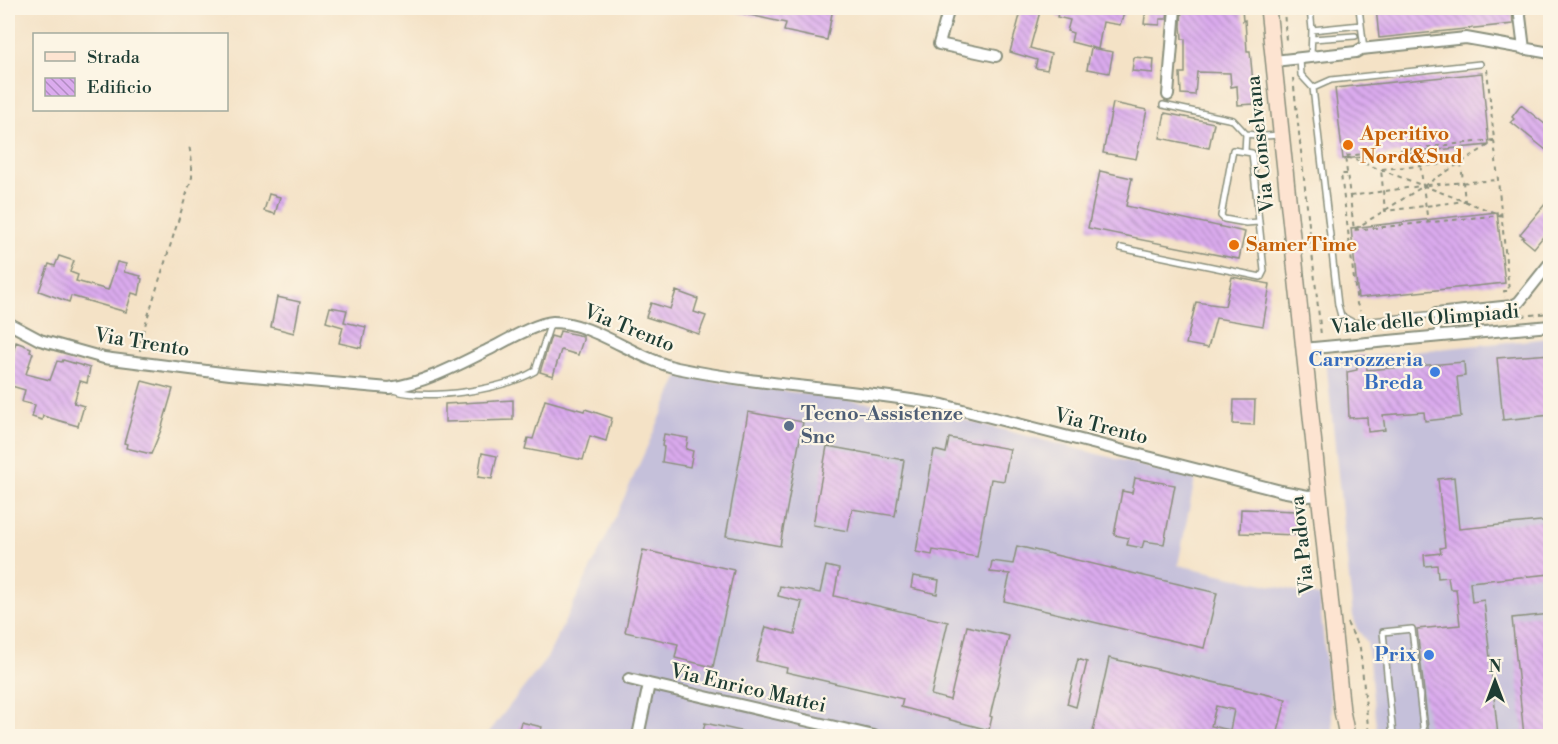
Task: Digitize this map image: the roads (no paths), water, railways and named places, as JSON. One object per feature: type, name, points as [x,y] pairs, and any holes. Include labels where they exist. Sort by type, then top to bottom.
[{"type":"main road","name":"Via Conselvana","points":[[1268,8],[1303,349]]},
{"type":"main road","name":"Via Padova","points":[[1303,349],[1342,711],[1347,736]]},
{"type":"street","points":[[949,8],[939,44],[996,56]]},
{"type":"street","points":[[1166,100],[1175,8]]},
{"type":"street","points":[[1519,8],[1524,49]]},
{"type":"street","points":[[1274,61],[1307,55],[1356,52],[1364,49],[1466,38],[1551,54]]},
{"type":"street","points":[[1436,314],[1512,306],[1519,302],[1551,263]]},
{"type":"street","name":"Via Trento","points":[[8,323],[40,340],[104,358],[230,374],[389,388],[411,385],[469,360],[522,332],[551,322],[576,325],[649,359],[675,368],[745,379],[894,396],[943,405],[1281,491],[1308,496],[1318,495]]},
{"type":"street","name":"Viale delle Olimpiadi","points":[[1303,349],[1551,326]]},
{"type":"street","name":"Via Enrico Mattei","points":[[629,679],[874,736]]},
{"type":"street","name":"Via Enrico Mattei","points":[[638,736],[649,684]]},
{"type":"lane","points":[[1310,8],[1312,39],[1301,75],[1313,88],[1341,316],[1354,323],[1436,314],[1438,337]]},
{"type":"lane","points":[[1359,8],[1364,49]]},
{"type":"lane","points":[[1311,30],[1360,25]]},
{"type":"lane","points":[[1312,39],[1355,36]]},
{"type":"lane","points":[[1313,88],[1332,80],[1480,64]]},
{"type":"lane","points":[[1166,100],[1233,120],[1246,134],[1264,136],[1281,134]]},
{"type":"lane","points":[[1245,151],[1246,134]]},
{"type":"lane","points":[[1121,248],[1262,277],[1264,271],[1252,153],[1233,150],[1221,216],[1224,219],[1246,224],[1258,222]]},
{"type":"lane","points":[[389,388],[404,393],[434,394],[478,389],[521,379],[535,371],[551,322]]},
{"type":"lane","points":[[1393,736],[1383,632],[1412,629],[1424,736]]},
{"type":"place","name":"Aperitivo Nord&Sud","points":[[1348,145]]},
{"type":"place","name":"SamerTime","points":[[1234,245]]},
{"type":"place","name":"Carrozzeria Breda","points":[[1435,372]]},
{"type":"place","name":"Tecno-Assistenze Snc","points":[[789,426]]},
{"type":"place","name":"Prix","points":[[1429,655]]}]
